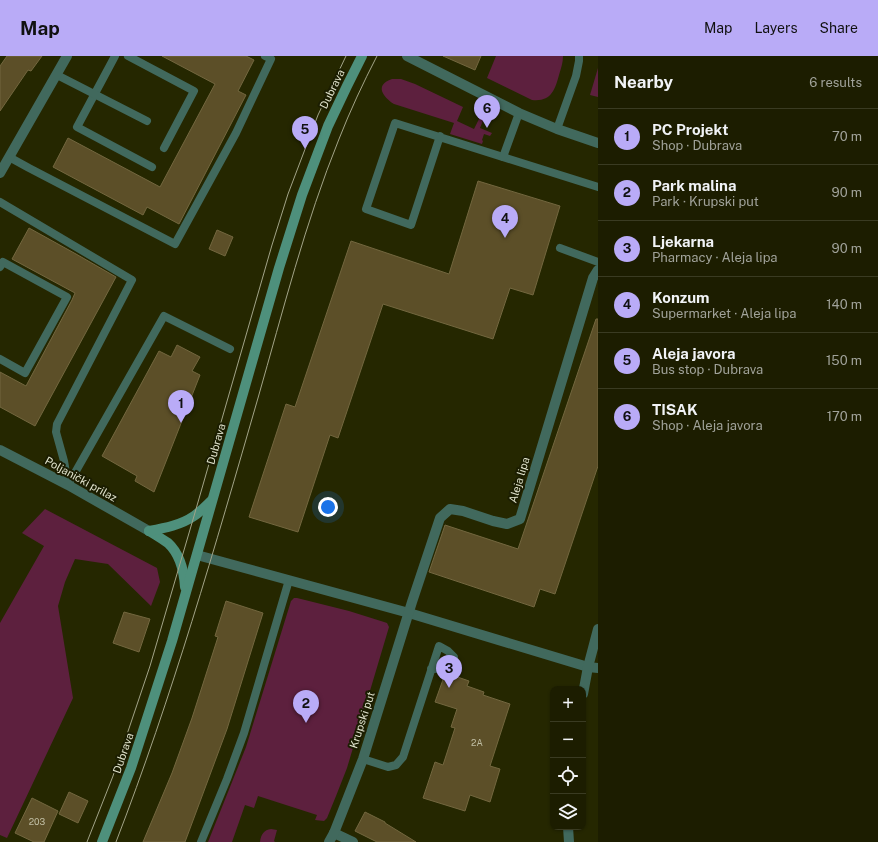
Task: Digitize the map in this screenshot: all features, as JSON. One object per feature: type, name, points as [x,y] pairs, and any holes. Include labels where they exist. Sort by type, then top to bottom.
[{"type":"main road","name":"Dubrava","points":[[102,842],[136,754],[158,686],[186,594],[279,268],[302,194],[328,126],[362,56]]},
{"type":"main road","points":[[149,531],[166,528],[187,520],[194,516],[212,500]]},
{"type":"main road","points":[[149,531],[167,543],[176,554],[184,574],[186,594]]},
{"type":"street","points":[[0,173],[67,56]]},
{"type":"street","points":[[407,56],[519,113],[557,129],[598,143]]},
{"type":"street","name":"Aleja lipa","points":[[409,613],[440,518],[450,509],[463,511],[507,524],[520,519],[593,278],[598,270]]},
{"type":"street","name":"Poljanički prilaz","points":[[0,450],[68,485],[149,531]]},
{"type":"street","points":[[197,555],[409,613],[593,668]]},
{"type":"street","name":"Krupski put","points":[[353,842],[332,838],[363,759],[409,613]]},
{"type":"street","points":[[586,686],[593,668],[598,629]]},
{"type":"street","points":[[568,830],[569,842]]},
{"type":"lane","points":[[116,56],[77,127],[152,167]]},
{"type":"lane","points":[[128,56],[194,91],[164,148]]},
{"type":"lane","points":[[9,157],[175,244],[236,133],[271,60],[265,56]]},
{"type":"lane","points":[[557,129],[576,76],[579,56]]},
{"type":"lane","points":[[57,74],[147,121]]},
{"type":"lane","points":[[503,157],[519,113]]},
{"type":"lane","points":[[440,136],[411,225],[366,209],[395,123],[440,136],[598,187]]},
{"type":"lane","points":[[0,202],[132,280],[57,424],[56,432],[64,461],[68,485]]},
{"type":"lane","points":[[560,248],[598,262]]},
{"type":"lane","points":[[0,267],[3,262],[67,297],[25,373],[0,359]]},
{"type":"lane","points":[[68,485],[164,316],[230,348]]},
{"type":"lane","points":[[200,842],[227,780],[244,733],[289,580]]},
{"type":"lane","points":[[363,759],[388,767],[396,765],[403,757],[438,646],[448,651],[454,657],[454,662],[443,670],[431,669]]},
{"type":"shaded area","points":[[496,56],[563,56],[563,61],[554,90],[544,99],[532,100],[487,78]]},
{"type":"shaded area","points":[[598,68],[598,97],[590,95]]},
{"type":"shaded area","points":[[392,79],[401,79],[415,84],[463,107],[457,121],[474,129],[479,119],[478,116],[484,118],[480,128],[492,133],[490,136],[484,134],[482,144],[450,134],[454,123],[394,104],[384,95],[382,91],[383,84]]},
{"type":"shaded area","points":[[45,509],[157,568],[160,582],[151,606],[108,564],[75,559],[65,582],[58,606],[73,698],[7,838],[0,835],[0,623],[44,546],[22,533]]},
{"type":"shaded area","points":[[294,598],[349,611],[387,623],[389,627],[347,768],[327,818],[324,821],[315,820],[317,815],[258,796],[254,808],[245,805],[232,842],[208,842],[246,747],[291,601]]},
{"type":"shaded area","points":[[266,830],[277,830],[275,842],[260,842],[263,833]]},
{"type":"building","points":[[7,56],[42,56],[31,71],[28,70],[0,111],[0,66]]},
{"type":"building","points":[[162,56],[246,56],[254,60],[238,91],[246,95],[179,224],[147,207],[143,215],[53,167],[68,138],[160,187],[215,84]]},
{"type":"building","points":[[443,56],[481,56],[475,70]]},
{"type":"building","points":[[478,181],[560,206],[533,295],[510,288],[493,339],[383,304],[338,438],[330,435],[298,532],[249,517],[286,404],[295,407],[351,241],[449,274]]},
{"type":"building","points":[[29,228],[116,277],[35,426],[0,407],[0,372],[26,386],[75,293],[12,259]]},
{"type":"building","points":[[217,230],[233,237],[225,256],[209,249]]},
{"type":"building","points":[[596,319],[598,319],[598,466],[555,594],[540,589],[534,607],[429,572],[445,525],[518,549]]},
{"type":"building","points":[[177,345],[200,357],[192,371],[200,375],[154,492],[135,481],[137,476],[102,456],[159,351],[171,357]]},
{"type":"building","points":[[226,601],[263,613],[227,729],[185,842],[143,842],[172,773],[192,718],[218,637],[215,636]]},
{"type":"building","points":[[124,612],[150,619],[139,652],[113,643]]},
{"type":"building","points":[[446,673],[469,681],[467,686],[484,692],[483,695],[510,704],[490,766],[500,769],[490,802],[470,795],[465,811],[423,798],[435,762],[443,765],[455,728],[451,727],[457,709],[435,702]]},
{"type":"building","points":[[69,792],[88,801],[78,823],[59,814]]},
{"type":"building","points":[[32,798],[58,811],[44,842],[34,842],[15,833]]},
{"type":"building","points":[[365,812],[385,822],[416,842],[377,842],[355,831]]},
{"type":"tram line","points":[[87,842],[113,776],[150,666],[288,194],[318,115],[346,56]]},
{"type":"tram line","points":[[116,842],[156,732],[192,622],[226,510],[305,235],[327,171],[348,118],[377,56]]},
{"type":"place","name":"TISAK","points":[[487,128]]},
{"type":"place","name":"Aleja javora","points":[[305,149]]},
{"type":"place","name":"Konzum","points":[[505,238]]},
{"type":"place","name":"PC Projekt","points":[[181,423]]},
{"type":"place","name":"Ljekarna","points":[[449,688]]},
{"type":"place","name":"Park malina","points":[[306,723]]}]
